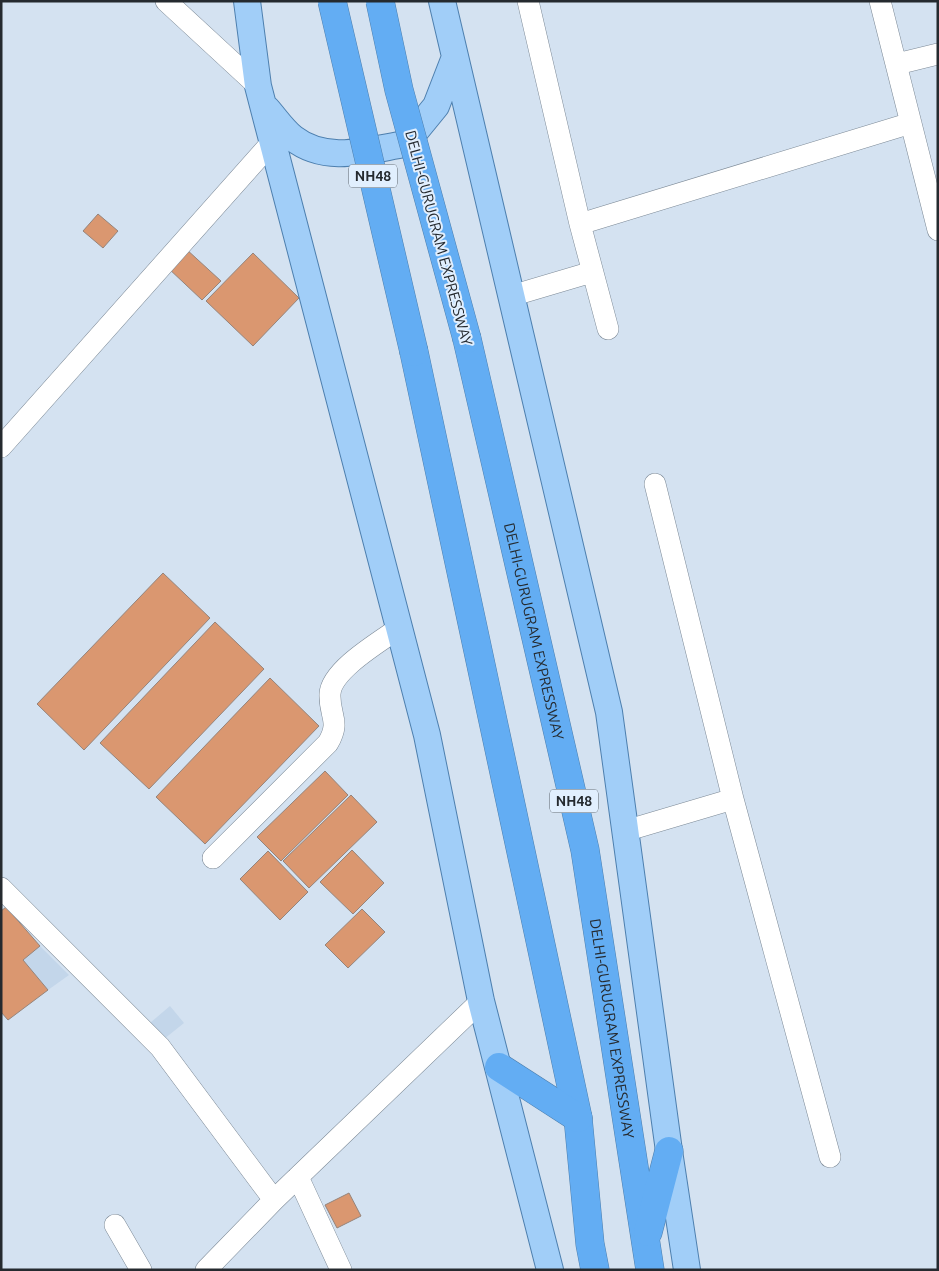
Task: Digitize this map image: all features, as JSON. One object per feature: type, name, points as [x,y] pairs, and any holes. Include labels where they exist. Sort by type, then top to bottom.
[{"type":"highway","name":"NH48","points":[[332,1],[414,352],[578,1118],[590,1244],[595,1270]]},
{"type":"highway","name":"DELHI-GURUGRAM EXPRESSWAY","points":[[380,1],[399,90],[467,339],[585,850],[650,1270]]},
{"type":"highway","points":[[499,1067],[578,1118]]},
{"type":"highway","points":[[646,1241],[669,1152]]},
{"type":"main road","points":[[247,1],[262,96],[427,735],[481,1001],[550,1270]]},
{"type":"main road","points":[[442,1],[609,712],[687,1270]]},
{"type":"main road","points":[[262,96],[292,137],[308,148],[330,154],[405,144],[436,106],[455,57]]},
{"type":"street","points":[[166,1],[262,96]]},
{"type":"street","points":[[528,1],[580,224],[608,329]]},
{"type":"street","points":[[880,1],[938,230]]},
{"type":"street","points":[[897,64],[938,54]]},
{"type":"street","points":[[580,224],[911,123]]},
{"type":"street","points":[[1,447],[273,141]]},
{"type":"street","points":[[511,296],[592,272]]},
{"type":"street","points":[[655,484],[733,799],[830,1157]]},
{"type":"street","points":[[213,858],[328,743],[335,732],[336,725],[330,688],[346,667],[399,628]]},
{"type":"street","points":[[625,831],[733,799]]},
{"type":"street","points":[[1,888],[160,1047],[274,1200]]},
{"type":"street","points":[[206,1270],[274,1200],[481,1001]]},
{"type":"street","points":[[298,1177],[341,1270]]},
{"type":"street","points":[[115,1225],[141,1270]]},
{"type":"shaded area","points":[[40,946],[69,975],[48,990],[23,960]]},
{"type":"shaded area","points":[[170,1006],[184,1023],[164,1039],[150,1023]]},
{"type":"building","points":[[98,214],[118,231],[103,248],[83,231]]},
{"type":"building","points":[[185,248],[221,281],[202,300],[167,267]]},
{"type":"building","points":[[253,253],[299,298],[253,346],[206,301]]},
{"type":"building","points":[[163,573],[210,618],[84,750],[37,704]]},
{"type":"building","points":[[215,622],[264,669],[149,789],[100,743]]},
{"type":"building","points":[[270,678],[319,726],[205,844],[156,797]]},
{"type":"building","points":[[325,771],[348,795],[281,861],[257,837]]},
{"type":"building","points":[[351,795],[377,822],[309,888],[283,861]]},
{"type":"building","points":[[352,850],[384,883],[353,914],[320,882]]},
{"type":"building","points":[[268,851],[308,892],[280,920],[240,879]]},
{"type":"building","points":[[6,907],[40,946],[23,960],[48,990],[8,1020],[1,1012],[1,911]]},
{"type":"building","points":[[362,909],[385,932],[348,968],[325,945]]},
{"type":"building","points":[[349,1193],[361,1216],[337,1228],[325,1205]]}]
